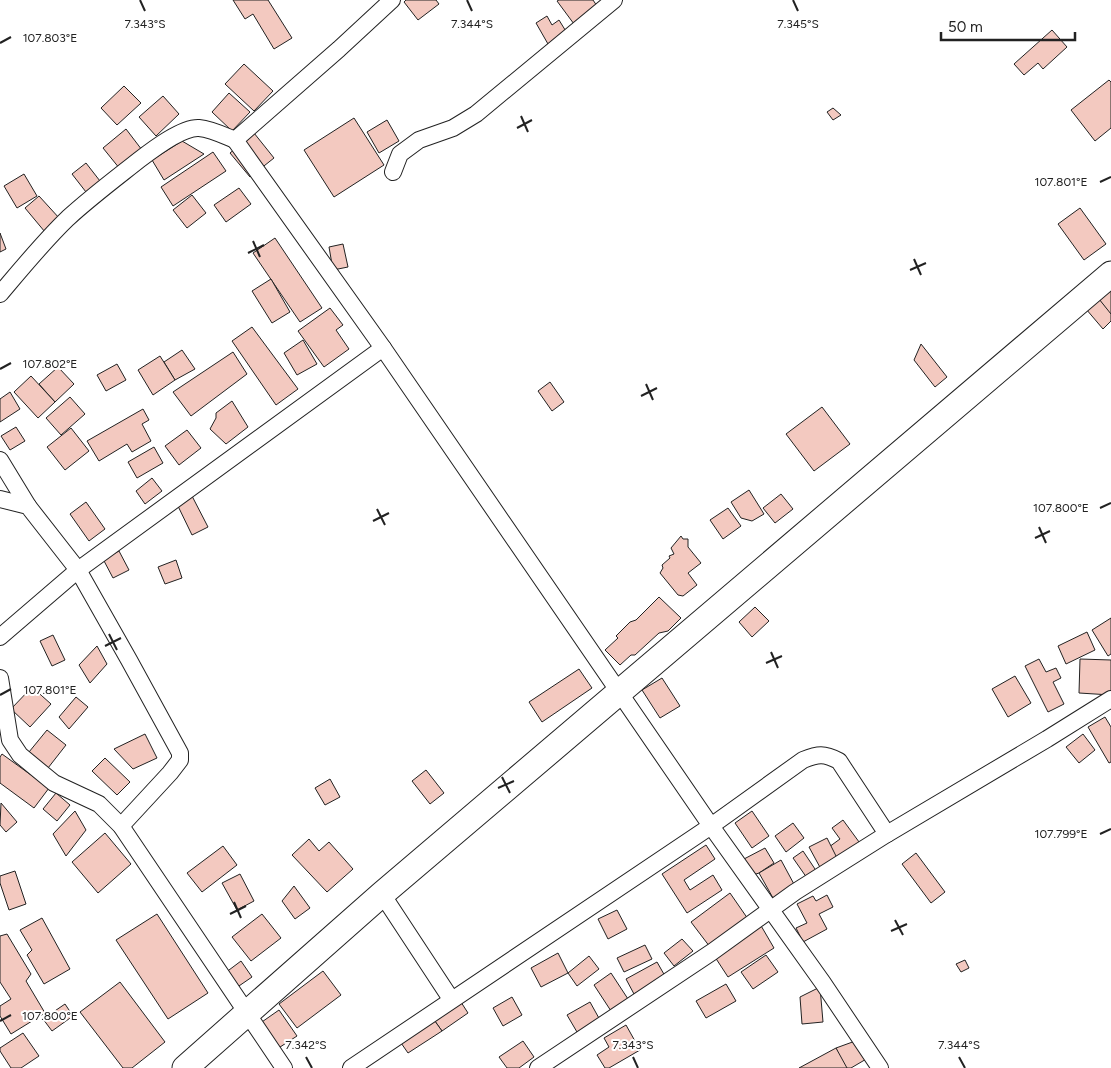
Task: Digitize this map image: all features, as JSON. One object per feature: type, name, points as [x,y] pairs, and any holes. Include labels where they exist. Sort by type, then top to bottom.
[{"type":"main road","points":[[185,1068],[382,894],[1111,274]]},
{"type":"street","points":[[235,140],[392,0]]},
{"type":"street","points":[[392,172],[400,154],[419,140],[454,128],[476,114],[614,0]]},
{"type":"street","points":[[0,294],[68,218],[96,193],[160,144],[184,132],[198,128],[216,132],[235,140],[383,348],[711,826],[823,983],[880,1068]]},
{"type":"street","points":[[0,637],[78,570],[383,348]]},
{"type":"street","points":[[0,460],[28,506],[78,570],[180,754],[180,760],[170,774],[121,826]]},
{"type":"street","points":[[0,499],[28,506]]},
{"type":"street","points":[[0,678],[10,740],[20,755],[54,783],[99,804],[121,826],[284,1068]]},
{"type":"street","points":[[538,1068],[712,952],[795,892],[1111,699]]},
{"type":"street","points":[[350,1068],[711,826],[803,760],[815,755],[828,755],[839,761],[888,834]]},
{"type":"street","points":[[382,894],[451,999]]},
{"type":"building","points":[[233,0],[268,0],[292,38],[274,49],[253,14],[245,19]]},
{"type":"building","points":[[406,0],[436,0],[439,4],[418,20],[404,2]]},
{"type":"building","points":[[593,0],[597,6],[574,24],[557,1]]},
{"type":"building","points":[[547,16],[552,25],[559,20],[567,33],[548,44],[536,23]]},
{"type":"building","points":[[1052,30],[1067,47],[1043,69],[1038,63],[1024,75],[1014,64]]},
{"type":"building","points":[[244,64],[273,91],[254,111],[225,84]]},
{"type":"building","points":[[1109,80],[1111,82],[1111,128],[1095,141],[1071,110]]},
{"type":"building","points":[[124,86],[141,103],[117,125],[101,108]]},
{"type":"building","points":[[229,93],[250,112],[232,131],[212,112]]},
{"type":"building","points":[[163,96],[179,114],[156,136],[139,117]]},
{"type":"building","points":[[833,108],[841,115],[833,120],[827,112]]},
{"type":"building","points":[[354,118],[384,165],[334,197],[304,150]]},
{"type":"building","points":[[387,120],[399,141],[379,153],[367,132]]},
{"type":"building","points":[[126,129],[142,150],[120,169],[103,148]]},
{"type":"building","points":[[254,133],[274,158],[250,177],[230,153]]},
{"type":"building","points":[[182,141],[204,154],[164,180],[152,160]]},
{"type":"building","points":[[213,152],[226,171],[173,206],[161,187]]},
{"type":"building","points":[[86,163],[100,181],[86,192],[72,174]]},
{"type":"building","points":[[24,174],[37,196],[17,208],[4,186]]},
{"type":"building","points":[[239,188],[251,204],[226,222],[214,205]]},
{"type":"building","points":[[192,195],[206,213],[187,228],[173,210]]},
{"type":"building","points":[[39,196],[60,219],[45,232],[25,208]]},
{"type":"building","points":[[1080,208],[1106,244],[1084,260],[1058,224]]},
{"type":"building","points":[[0,233],[6,249],[0,252]]},
{"type":"building","points":[[275,238],[322,308],[300,322],[253,253]]},
{"type":"building","points":[[343,244],[348,267],[333,270],[329,247]]},
{"type":"building","points":[[271,279],[290,312],[272,323],[252,291]]},
{"type":"building","points":[[1111,279],[1111,315],[1094,293]]},
{"type":"building","points":[[1099,299],[1111,314],[1111,321],[1103,329],[1086,309]]},
{"type":"building","points":[[330,308],[343,325],[336,330],[349,349],[324,367],[298,331]]},
{"type":"building","points":[[252,327],[298,389],[276,405],[232,341]]},
{"type":"building","points":[[303,340],[317,364],[297,375],[284,353]]},
{"type":"building","points":[[921,344],[947,377],[935,387],[914,360]]},
{"type":"building","points":[[182,350],[195,369],[175,380],[164,362]]},
{"type":"building","points":[[233,352],[247,374],[191,416],[173,392]]},
{"type":"building","points":[[160,356],[175,380],[153,395],[138,370]]},
{"type":"building","points":[[117,364],[126,380],[106,391],[97,375]]},
{"type":"building","points":[[58,367],[74,384],[55,402],[39,384]]},
{"type":"building","points":[[31,376],[55,402],[38,418],[14,392]]},
{"type":"building","points":[[550,382],[564,402],[552,411],[538,391]]},
{"type":"building","points":[[10,392],[20,409],[0,422],[0,399]]},
{"type":"building","points":[[70,397],[85,414],[61,435],[46,418]]},
{"type":"building","points":[[232,401],[248,427],[226,444],[210,429],[216,418],[216,413]]},
{"type":"building","points":[[822,407],[850,444],[814,471],[786,434]]},
{"type":"building","points":[[143,409],[149,420],[142,424],[151,441],[132,452],[127,444],[99,461],[87,441]]},
{"type":"building","points":[[16,427],[25,441],[10,450],[1,436]]},
{"type":"building","points":[[71,428],[89,451],[65,470],[47,447]]},
{"type":"building","points":[[187,430],[201,448],[179,465],[165,446]]},
{"type":"building","points":[[154,447],[163,463],[137,478],[128,462]]},
{"type":"building","points":[[152,478],[162,491],[145,504],[136,491]]},
{"type":"building","points":[[749,490],[764,514],[752,521],[741,518],[731,502]]},
{"type":"building","points":[[781,494],[793,509],[775,523],[763,508]]},
{"type":"building","points":[[192,496],[208,527],[192,535],[177,504]]},
{"type":"building","points":[[86,502],[105,529],[89,541],[70,514]]},
{"type":"building","points":[[728,508],[741,526],[723,539],[710,520]]},
{"type":"building","points":[[681,536],[683,539],[688,539],[688,547],[701,563],[688,573],[697,585],[683,596],[678,595],[660,573],[663,568],[662,565],[670,558],[669,556],[674,554],[671,548]]},
{"type":"building","points":[[119,551],[129,570],[113,578],[103,559]]},
{"type":"building","points":[[176,560],[182,578],[165,584],[158,567]]},
{"type":"building","points":[[659,597],[681,618],[668,631],[659,633],[635,655],[631,655],[620,665],[605,650],[618,638],[616,636],[630,622],[636,620]]},
{"type":"building","points":[[755,607],[769,621],[752,637],[739,622]]},
{"type":"building","points":[[1111,618],[1111,654],[1108,656],[1092,630]]},
{"type":"building","points":[[1087,632],[1095,650],[1066,664],[1058,646]]},
{"type":"building","points":[[53,635],[65,660],[52,666],[40,641]]},
{"type":"building","points":[[97,646],[107,664],[90,683],[79,665]]},
{"type":"building","points":[[1039,659],[1046,672],[1056,668],[1061,678],[1053,682],[1064,704],[1048,712],[1025,666]]},
{"type":"building","points":[[1080,659],[1111,660],[1111,695],[1079,693]]},
{"type":"building","points":[[579,669],[592,688],[542,722],[529,702]]},
{"type":"building","points":[[1015,676],[1031,703],[1008,717],[992,689]]},
{"type":"building","points":[[662,678],[680,706],[660,718],[642,690]]},
{"type":"building","points":[[32,687],[51,704],[30,727],[11,709]]},
{"type":"building","points":[[76,697],[88,707],[69,729],[59,717]]},
{"type":"building","points":[[1105,717],[1111,727],[1111,762],[1109,763],[1088,727]]},
{"type":"building","points":[[47,730],[66,745],[48,768],[29,752]]},
{"type":"building","points":[[145,734],[157,758],[133,769],[114,749]]},
{"type":"building","points":[[1083,734],[1095,750],[1079,763],[1066,747]]},
{"type":"building","points":[[2,754],[49,788],[34,808],[0,783],[0,757]]},
{"type":"building","points":[[105,758],[130,782],[117,795],[92,771]]},
{"type":"building","points":[[426,770],[444,793],[430,804],[412,781]]},
{"type":"building","points":[[330,779],[340,797],[325,805],[315,788]]},
{"type":"building","points":[[56,793],[70,805],[57,821],[43,809]]},
{"type":"building","points":[[1,803],[17,822],[6,832],[0,825]]},
{"type":"building","points":[[75,811],[86,830],[66,856],[53,834]]},
{"type":"building","points":[[752,811],[769,836],[752,848],[735,823]]},
{"type":"building","points":[[843,820],[862,846],[839,862],[829,847],[840,839],[832,828]]},
{"type":"building","points":[[793,823],[804,838],[786,852],[775,836]]},
{"type":"building","points":[[105,833],[131,864],[98,893],[72,862]]},
{"type":"building","points":[[827,838],[839,862],[822,871],[809,847]]},
{"type":"building","points":[[309,839],[319,851],[329,842],[353,869],[327,892],[292,855]]},
{"type":"building","points":[[706,845],[715,859],[684,880],[690,890],[713,875],[722,890],[687,913],[662,874]]},
{"type":"building","points":[[223,846],[237,865],[202,892],[187,873]]},
{"type":"building","points":[[765,848],[774,863],[753,875],[744,859]]},
{"type":"building","points":[[803,851],[817,872],[807,878],[793,858]]},
{"type":"building","points":[[916,853],[945,892],[931,903],[902,864]]},
{"type":"building","points":[[781,860],[795,886],[773,898],[759,873]]},
{"type":"building","points":[[15,871],[26,904],[9,910],[0,883],[0,876]]},
{"type":"building","points":[[240,874],[254,901],[237,910],[222,883]]},
{"type":"building","points":[[294,886],[310,908],[295,919],[282,901]]},
{"type":"building","points":[[730,893],[748,919],[710,947],[691,922]]},
{"type":"building","points":[[827,895],[833,907],[819,914],[827,929],[803,942],[796,928],[807,923],[797,904],[813,896],[816,901]]},
{"type":"building","points":[[617,910],[627,929],[608,939],[598,919]]},
{"type":"building","points":[[157,914],[208,993],[168,1019],[116,940]]},
{"type":"building","points":[[262,914],[281,938],[251,961],[232,937]]},
{"type":"building","points":[[42,918],[70,969],[44,984],[27,955],[32,950],[20,930]]},
{"type":"building","points":[[760,924],[774,948],[728,977],[713,954]]},
{"type":"building","points":[[7,934],[31,974],[26,981],[45,1013],[11,1034],[0,1016],[0,1006],[11,999],[0,982],[0,936]]},
{"type":"building","points":[[682,939],[693,951],[674,966],[664,953]]},
{"type":"building","points":[[645,945],[652,959],[624,972],[617,958]]},
{"type":"building","points":[[558,953],[568,973],[541,987],[531,968]]},
{"type":"building","points":[[766,955],[778,972],[753,989],[741,972]]},
{"type":"building","points":[[589,956],[599,969],[577,986],[568,973]]},
{"type":"building","points":[[965,960],[969,968],[961,972],[956,964]]},
{"type":"building","points":[[241,961],[252,977],[236,988],[225,973]]},
{"type":"building","points":[[657,962],[665,976],[634,994],[626,979]]},
{"type":"building","points":[[323,971],[341,995],[297,1028],[279,1004]]},
{"type":"building","points":[[611,973],[628,999],[611,1011],[594,985]]},
{"type":"building","points":[[120,982],[165,1042],[132,1068],[123,1068],[80,1012]]},
{"type":"building","points":[[726,984],[736,1001],[706,1018],[696,1001]]},
{"type":"building","points":[[820,987],[823,1022],[802,1024],[800,997]]},
{"type":"building","points":[[512,997],[522,1015],[503,1026],[493,1008]]},
{"type":"building","points":[[459,999],[468,1013],[442,1031],[432,1017]]},
{"type":"building","points":[[590,1002],[600,1020],[577,1032],[567,1015]]},
{"type":"building","points":[[65,1004],[73,1016],[52,1031],[43,1019]]},
{"type":"building","points":[[279,1010],[297,1036],[277,1049],[259,1024]]},
{"type":"building","points":[[432,1017],[442,1031],[408,1053],[399,1040]]},
{"type":"building","points":[[626,1025],[640,1050],[609,1068],[605,1068],[597,1055],[609,1047],[604,1038]]},
{"type":"building","points":[[23,1033],[39,1056],[21,1068],[11,1068],[0,1048]]},
{"type":"building","points":[[858,1040],[868,1058],[851,1068],[844,1068],[836,1048]]},
{"type":"building","points":[[523,1041],[534,1057],[519,1068],[507,1068],[499,1057]]},
{"type":"building","points":[[836,1048],[847,1068],[799,1068]]}]
